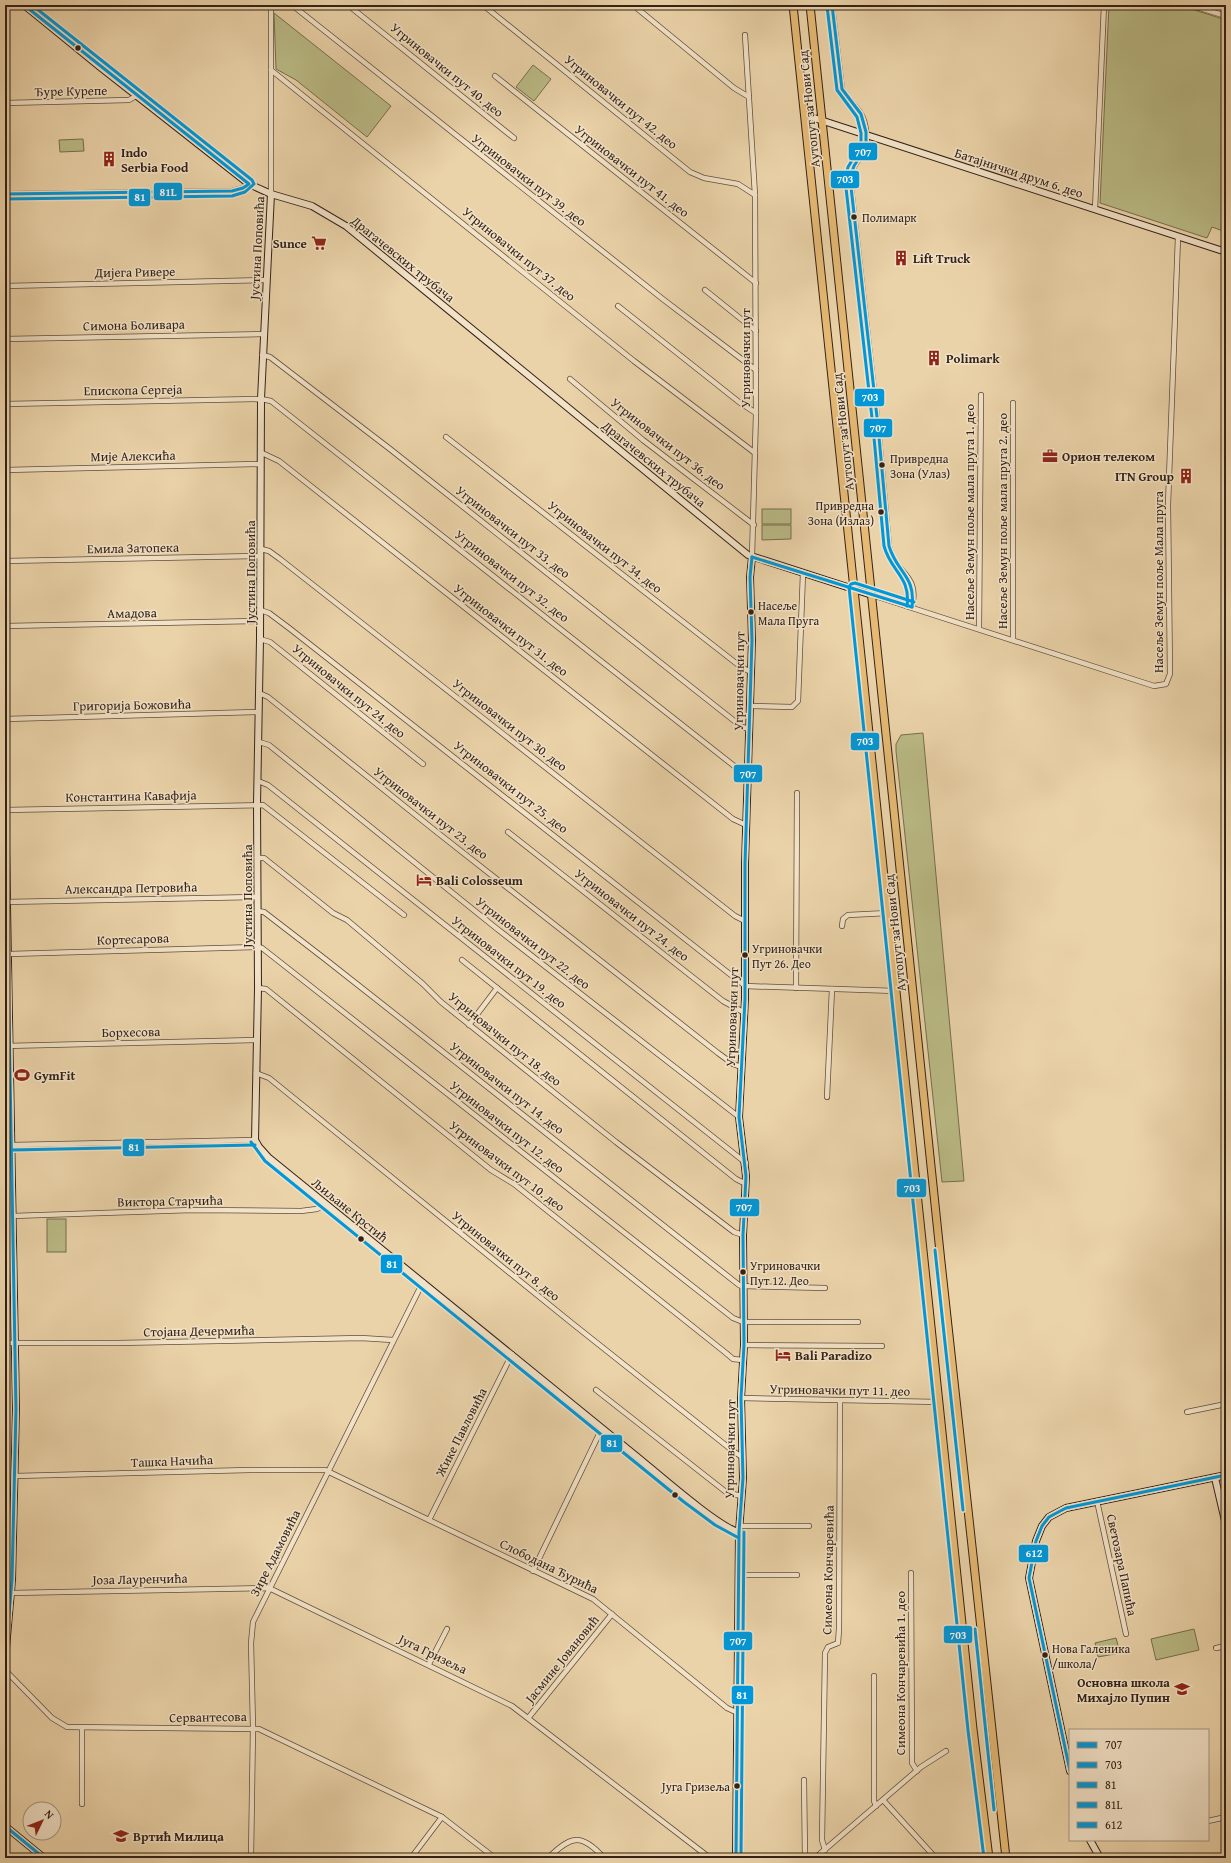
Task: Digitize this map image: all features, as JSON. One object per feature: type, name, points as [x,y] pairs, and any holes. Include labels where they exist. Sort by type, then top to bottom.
[{"type":"main road","name":"Аутопут за Нови Сад","points":[[793,5],[973,1729],[989,1858]]},
{"type":"main road","name":"Аутопут за Нови Сад","points":[[810,5],[982,1650],[1006,1858]]},
{"type":"street","name":"Драгачевских трубача","points":[[24,5],[136,96],[249,184],[271,194],[312,206],[335,218],[351,229],[752,557]]},
{"type":"street","name":"Јустина Поповића","points":[[256,1140],[258,988],[257,804],[260,693],[262,452],[261,399],[271,194],[271,5]]},
{"type":"street","name":"Угриновачки пут 39. део","points":[[292,5],[664,300],[756,370]]},
{"type":"street","name":"Угриновачки пут 40. део","points":[[348,5],[514,138]]},
{"type":"street","name":"Угриновачки пут 42. део","points":[[483,5],[690,172],[704,178],[738,184],[755,195]]},
{"type":"street","points":[[633,5],[734,88],[749,97]]},
{"type":"street","points":[[832,5],[842,89],[847,99],[862,115],[866,134],[866,147],[853,166],[850,178],[878,426],[889,546],[893,562],[909,578],[913,585],[914,594],[912,608]]},
{"type":"street","points":[[1095,209],[1104,5]]},
{"type":"street","points":[[1190,5],[1226,16]]},
{"type":"street","name":"Угриновачки пут","points":[[736,1858],[739,1529],[743,1478],[741,1398],[744,1345],[742,1235],[746,1184],[746,1163],[739,1117],[745,1013],[746,826],[751,672],[750,577],[754,525],[756,413],[755,195],[745,35]]},
{"type":"street","name":"Угриновачки пут 37. део","points":[[271,70],[634,360],[755,453]]},
{"type":"street","name":"Угриновачки пут 41. део","points":[[495,76],[756,283]]},
{"type":"street","name":"Ђуре Курепе","points":[[5,103],[129,100],[136,96]]},
{"type":"street","name":"Батајнички друм 6. део","points":[[804,115],[1226,252]]},
{"type":"street","points":[[5,194],[232,191],[243,188],[249,184]]},
{"type":"street","name":"Насеље Земун поље Мала пруга","points":[[752,557],[854,588],[1154,686],[1163,685],[1169,681],[1168,505],[1178,237]]},
{"type":"street","name":"Дијега Ривере","points":[[5,286],[266,280]]},
{"type":"street","points":[[705,290],[756,331]]},
{"type":"street","points":[[618,306],[756,413]]},
{"type":"street","name":"Симона Боливара","points":[[5,339],[264,334]]},
{"type":"street","name":"Угриновачки пут 33. део","points":[[262,355],[268,355],[390,449],[742,727],[749,729]]},
{"type":"street","name":"Угриновачки пут 36. део","points":[[570,379],[643,440],[754,525]]},
{"type":"street","name":"Насеље Земун поље мала пруга 1. део","points":[[979,629],[981,395]]},
{"type":"street","name":"Епископа Сергеја","points":[[5,404],[261,399]]},
{"type":"street","name":"Угриновачки пут 32. део","points":[[261,399],[271,402],[284,410],[738,769],[748,773]]},
{"type":"street","name":"Насеље Земун поље мала пруга 2. део","points":[[1013,403],[1013,640]]},
{"type":"street","name":"Угриновачки пут 34. део","points":[[446,437],[740,667],[751,672]]},
{"type":"street","name":"Угриновачки пут 31. део","points":[[262,452],[279,461],[733,820],[746,826]]},
{"type":"street","name":"Мије Алексића","points":[[5,470],[261,464]]},
{"type":"street","name":"Угриновачки пут 30. део","points":[[261,552],[269,551],[280,559],[730,911],[745,921]]},
{"type":"street","name":"Емила Затопека","points":[[5,561],[261,552]]},
{"type":"street","points":[[750,706],[792,707],[798,701],[803,573]]},
{"type":"street","name":"Угриновачки пут 25. део","points":[[260,610],[269,613],[289,628],[745,986]]},
{"type":"street","name":"Амадова","points":[[5,626],[260,621]]},
{"type":"street","name":"Угриновачки пут 24. део","points":[[260,639],[270,642],[423,764]]},
{"type":"street","name":"Угриновачки пут 23. део","points":[[260,693],[268,696],[438,834],[733,1064],[741,1067]]},
{"type":"street","name":"Григорија Божовића","points":[[5,719],[259,712]]},
{"type":"street","name":"Угриновачки пут 22. део","points":[[259,742],[266,743],[286,758],[501,932],[739,1117]]},
{"type":"street","name":"Угриновачки пут 19. део","points":[[258,781],[268,785],[746,1163]]},
{"type":"street","points":[[796,988],[797,793]]},
{"type":"street","points":[[5,794],[6,902],[9,954],[7,993],[8,1046],[12,1134],[12,1216],[16,1343],[15,1476],[12,1567],[5,1659]]},
{"type":"street","points":[[257,804],[266,806],[404,915]]},
{"type":"street","name":"Константина Кавафија","points":[[5,810],[257,804]]},
{"type":"street","name":"Угриновачки пут 24. део","points":[[508,832],[723,1001],[745,1013]]},
{"type":"street","name":"Угриновачки пут 18. део","points":[[257,858],[264,858],[333,913],[351,923],[469,1025],[662,1177],[734,1232],[742,1235]]},
{"type":"street","name":"Александра Петровића","points":[[6,902],[257,897]]},
{"type":"street","name":"Угриновачки пут 14. део","points":[[257,911],[264,912],[325,959],[742,1286]]},
{"type":"street","points":[[842,926],[843,919],[848,915],[888,913]]},
{"type":"street","name":"Кортесарова","points":[[9,954],[258,947]]},
{"type":"street","name":"Угриновачки пут 12. део","points":[[258,947],[273,956],[712,1303],[733,1318],[743,1322]]},
{"type":"street","points":[[462,960],[736,1179],[746,1184]]},
{"type":"street","points":[[745,986],[896,991]]},
{"type":"street","name":"Угриновачки пут 10. део","points":[[258,988],[266,989],[491,1170],[514,1184],[733,1359],[743,1360]]},
{"type":"street","points":[[469,1025],[498,988]]},
{"type":"street","points":[[827,1097],[832,989]]},
{"type":"street","name":"Борхесова","points":[[8,1046],[257,1040]]},
{"type":"street","name":"Угриновачки пут 8. део","points":[[256,1073],[269,1078],[573,1324],[742,1457]]},
{"type":"street","points":[[5,1133],[12,1134]]},
{"type":"street","points":[[12,1145],[256,1140]]},
{"type":"street","name":"Љиљане Крстић","points":[[256,1140],[259,1147],[268,1157],[710,1515],[730,1530],[739,1529]]},
{"type":"street","name":"Виктора Старчића","points":[[12,1216],[192,1210],[301,1210],[317,1209],[326,1204]]},
{"type":"street","name":"Зире Адамовића","points":[[251,1858],[253,1727],[251,1635],[255,1617],[329,1472],[422,1282]]},
{"type":"street","points":[[742,1286],[825,1288]]},
{"type":"street","points":[[743,1322],[858,1322]]},
{"type":"street","name":"Стојана Дечермића","points":[[5,1343],[141,1343],[361,1338],[393,1340]]},
{"type":"street","points":[[744,1345],[882,1346]]},
{"type":"street","name":"Жике Павловића","points":[[429,1520],[512,1354]]},
{"type":"street","points":[[596,1390],[726,1492],[741,1496]]},
{"type":"street","name":"Угриновачки пут 11. део","points":[[741,1398],[840,1402],[939,1402]]},
{"type":"street","name":"Симеона Кончаревића","points":[[824,1850],[822,1840],[825,1653],[828,1647],[838,1643],[839,1629],[840,1402]]},
{"type":"street","points":[[1187,1412],[1226,1404]]},
{"type":"street","points":[[533,1571],[602,1428]]},
{"type":"street","name":"Ташка Начића","points":[[15,1476],[312,1469],[329,1472]]},
{"type":"street","name":"Слободана Ђурића","points":[[329,1472],[588,1597],[612,1614],[727,1708],[738,1713]]},
{"type":"street","name":"Светозара Папића","points":[[1069,1765],[1030,1583],[1030,1574],[1036,1542],[1046,1521],[1060,1510],[1226,1475]]},
{"type":"street","points":[[1216,1478],[1226,1525]]},
{"type":"street","name":"Светозара Папића","points":[[1097,1501],[1126,1634]]},
{"type":"street","points":[[739,1529],[809,1526]]},
{"type":"street","points":[[5,1564],[12,1567]]},
{"type":"street","name":"Симеона Кончаревића 1. део","points":[[910,1573],[912,1763],[917,1771]]},
{"type":"street","points":[[739,1575],[796,1575]]},
{"type":"street","name":"Јоза Лауренчића","points":[[11,1593],[269,1588]]},
{"type":"street","name":"Југа Гризеља","points":[[269,1588],[429,1664],[512,1706],[529,1717],[710,1858]]},
{"type":"street","name":"Јасмине Јовановић","points":[[529,1717],[612,1614]]},
{"type":"street","points":[[429,1664],[447,1629]]},
{"type":"street","points":[[1216,1648],[1226,1646]]},
{"type":"street","name":"Сервантесова","points":[[5,1670],[57,1722],[67,1727],[253,1727],[259,1729],[442,1817],[495,1858]]},
{"type":"street","name":"Симеона Кончаревића 1. део","points":[[874,1676],[874,1801],[876,1806]]},
{"type":"street","points":[[82,1728],[82,1804]]},
{"type":"street","points":[[815,1858],[917,1771],[946,1751]]},
{"type":"street","points":[[804,1780],[805,1858]]},
{"type":"street","points":[[883,1800],[933,1855]]},
{"type":"street","points":[[411,1858],[442,1817]]},
{"type":"street","points":[[1209,1821],[1226,1817]]},
{"type":"street","points":[[5,1826],[44,1858]]},
{"type":"street","points":[[548,1858],[568,1841],[578,1839],[588,1843],[604,1858]]},
{"type":"street","points":[[1091,1841],[1100,1858]]},
{"type":"green space","points":[[1109,5],[1179,5],[1226,20],[1226,232],[1212,227],[1207,238],[1100,203]]},
{"type":"green space","points":[[274,13],[391,106],[367,137],[296,80],[276,69]]},
{"type":"green space","points":[[533,65],[551,79],[534,101],[516,87]]},
{"type":"green space","points":[[83,139],[84,151],[60,152],[59,140]]},
{"type":"green space","points":[[762,509],[791,509],[791,524],[762,524]]},
{"type":"green space","points":[[762,525],[791,525],[791,539],[762,540]]},
{"type":"green space","points":[[923,733],[964,1181],[942,1182],[896,751],[896,744],[901,735]]},
{"type":"green space","points":[[47,1219],[66,1219],[66,1252],[47,1252]]},
{"type":"green space","points":[[1194,1629],[1199,1650],[1156,1660],[1151,1639]]},
{"type":"green space","points":[[1116,1638],[1120,1653],[1098,1657],[1095,1643]]},
{"type":"transit line","name":"81L","points":[[5,194],[232,191],[243,188],[249,184],[24,5]]},
{"type":"transit line","name":"81","points":[[5,199],[232,196],[245,192],[254,184],[252,180],[32,5]]},
{"type":"transit line","name":"707","points":[[832,5],[842,89],[861,114],[866,132],[866,147],[854,166],[850,178],[878,426],[889,546],[892,555],[909,581],[912,607]]},
{"type":"transit line","name":"703","points":[[827,6],[837,90],[857,117],[861,133],[861,146],[848,167],[845,179],[873,427],[884,546],[887,555],[906,588],[907,606]]},
{"type":"transit line","name":"707","points":[[752,557],[912,607]]},
{"type":"transit line","name":"707","points":[[736,1858],[739,1532],[743,1478],[741,1398],[744,1345],[743,1235],[746,1176],[739,1117],[745,999],[745,864],[752,640],[750,577],[752,557]]},
{"type":"transit line","name":"703","points":[[914,602],[855,583],[851,584],[849,587],[968,1730],[984,1858]]},
{"type":"transit line","name":"81L","points":[[5,794],[16,1409],[12,1580],[5,1659]]},
{"type":"transit line","name":"81","points":[[5,1045],[7,1145]]},
{"type":"transit line","name":"81","points":[[251,1142],[265,1161],[684,1502],[715,1525],[737,1537]]},
{"type":"transit line","name":"81","points":[[12,1150],[255,1145]]},
{"type":"transit line","name":"703","points":[[935,1250],[963,1510]]},
{"type":"transit line","name":"612","points":[[1069,1766],[1029,1578],[1036,1541],[1042,1526],[1049,1517],[1066,1508],[1226,1475]]},
{"type":"transit line","name":"81","points":[[741,1858],[744,1532]]},
{"type":"transit line","name":"703","points":[[975,1629],[994,1810]]},
{"type":"transit line","name":"81L","points":[[5,1826],[44,1858]]},
{"type":"place","name":"Indo Serbia Food","points":[[109,159]]},
{"type":"place","name":"Полимарк","points":[[854,217]]},
{"type":"place","name":"Sunce","points":[[319,243]]},
{"type":"place","name":"Lift Truck","points":[[901,258]]},
{"type":"place","name":"Polimark","points":[[934,358]]},
{"type":"place","name":"Орион телеком","points":[[1050,456]]},
{"type":"place","name":"Привредна Зона (Улаз)","points":[[882,465]]},
{"type":"place","name":"ITN Group","points":[[1186,476]]},
{"type":"place","name":"Привредна Зона (Излаз)","points":[[881,512]]},
{"type":"place","name":"Насеље Мала Пруга","points":[[751,612]]},
{"type":"place","name":"Bali Colosseum","points":[[424,880]]},
{"type":"place","name":"Угриновачки Пут 26. Део","points":[[745,955]]},
{"type":"place","name":"GymFit","points":[[22,1075]]},
{"type":"place","name":"Угриновачки Пут 12. Део","points":[[743,1272]]},
{"type":"place","name":"Bali Paradizo","points":[[783,1355]]},
{"type":"place","name":"Нова Галеника /школа/","points":[[1045,1655]]},
{"type":"place","name":"Основна школа Михајло Пупин","points":[[1182,1689]]},
{"type":"place","name":"Југа Гризеља","points":[[737,1786]]},
{"type":"place","name":"Вртић Милица","points":[[121,1836]]}]
